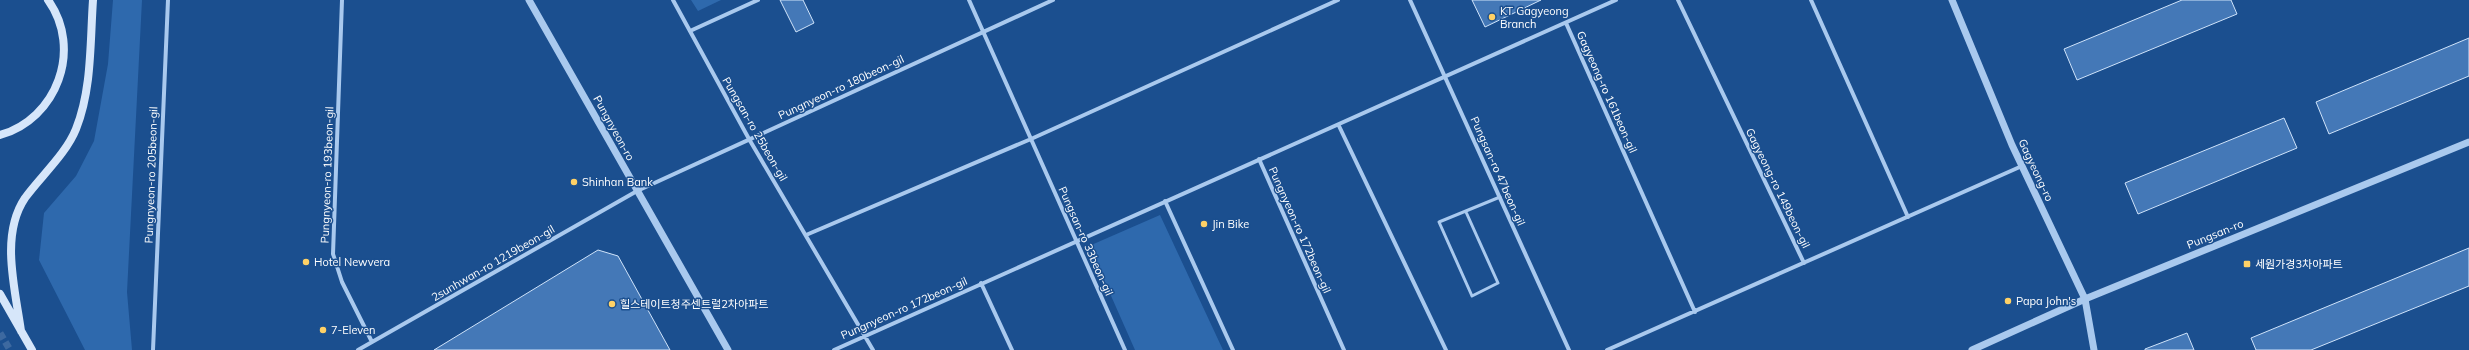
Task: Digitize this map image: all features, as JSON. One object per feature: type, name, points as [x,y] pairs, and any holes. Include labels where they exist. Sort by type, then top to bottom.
[{"type":"main road","points":[[0,135],[20,127],[39,112],[51,98],[59,81],[63,64],[63,44],[58,19],[48,0]]},
{"type":"main road","points":[[21,331],[11,252],[12,225],[20,205],[69,142],[80,117],[87,88],[93,0]]},
{"type":"main road","points":[[0,294],[32,350]]},
{"type":"street","name":"Pungnyeon-ro 205beon-gil","points":[[153,350],[168,0]]},
{"type":"street","name":"Pungnyeon-ro 193beon-gil","points":[[342,0],[333,254],[342,282],[372,342]]},
{"type":"street","name":"Pungnyeon-ro","points":[[529,0],[728,350]]},
{"type":"street","name":"Pungsan-ro 25beon-gil","points":[[673,0],[749,139],[873,350]]},
{"type":"street","points":[[690,31],[758,0]]},
{"type":"street","points":[[969,0],[984,32]]},
{"type":"street","name":"Pungnyeon-ro 180beon-gil","points":[[637,191],[1053,0]]},
{"type":"street","points":[[806,235],[1031,139],[1338,0]]},
{"type":"street","name":"Pungsan-ro 47beon-gil","points":[[1410,0],[1569,350]]},
{"type":"street","name":"Gagyeong-ro 161beon-gil","points":[[1445,76],[1616,0]]},
{"type":"street","name":"Gagyeong-ro 149beon-gil","points":[[1678,0],[1804,263]]},
{"type":"street","points":[[1811,0],[1908,217]]},
{"type":"street","name":"Gagyeong-ro","points":[[1952,0],[2022,166],[2085,299],[2094,350]]},
{"type":"street","name":"Gagyeong-ro 161beon-gil","points":[[1566,23],[1695,312]]},
{"type":"street","name":"Pungsan-ro 33beon-gil","points":[[984,32],[1125,350]]},
{"type":"street","name":"Pungnyeon-ro 172beon-gil","points":[[834,350],[1259,159],[1339,126],[1445,76]]},
{"type":"street","points":[[1339,126],[1446,350]]},
{"type":"street","name":"Pungsan-ro","points":[[1972,350],[2085,299],[2469,142]]},
{"type":"street","name":"Pungnyeon-ro 172beon-gil","points":[[1259,159],[1344,350]]},
{"type":"street","name":"Gagyeong-ro 149beon-gil","points":[[1607,350],[2022,166]]},
{"type":"street","name":"2sunhwan-ro 1219beon-gil","points":[[358,350],[637,191]]},
{"type":"street","points":[[1165,201],[1233,350]]},
{"type":"street","name":"Pungnyeon-ro 172beon-gil","points":[[981,283],[1012,350]]},
{"type":"lane","points":[[1466,212],[1498,283],[1472,296],[1439,222],[1500,197]]},
{"type":"shaded area","points":[[113,0],[142,0],[127,292],[132,350],[85,350],[39,260],[44,213],[76,176],[94,141],[108,64]]},
{"type":"shaded area","points":[[691,0],[721,0],[698,11]]},
{"type":"shaded area","points":[[1160,215],[1223,350],[1135,350],[1089,246]]},
{"type":"building","points":[[780,0],[803,0],[814,23],[796,32]]},
{"type":"building","name":"KT Gagyeong Branch","points":[[1472,0],[1541,0],[1485,27]]},
{"type":"building","points":[[2182,0],[2231,0],[2237,14],[2077,80],[2064,49]]},
{"type":"building","points":[[2469,38],[2469,76],[2329,134],[2316,102]]},
{"type":"building","points":[[2284,118],[2297,148],[2138,214],[2125,183]]},
{"type":"building","points":[[2469,248],[2469,286],[2311,350],[2256,350],[2251,338]]},
{"type":"building","points":[[598,250],[618,256],[670,350],[434,350]]},
{"type":"building","points":[[2187,333],[2194,350],[2145,350],[2145,349]]},
{"type":"tunnel","points":[[0,333],[10,350]]},
{"type":"place","name":"KT Gagyeong Branch","points":[[1492,17]]},
{"type":"place","name":"Shinhan Bank","points":[[574,182]]},
{"type":"place","name":"Jin Bike","points":[[1204,224]]},
{"type":"place","name":"Hotel Newvera","points":[[306,262]]},
{"type":"place","name":"세원가경3차아파트","points":[[2247,264]]},
{"type":"place","name":"Papa John's","points":[[2008,301]]},
{"type":"place","name":"힐스테이트청주센트럴2차아파트","points":[[612,304]]},
{"type":"place","name":"7-Eleven","points":[[323,330]]}]
